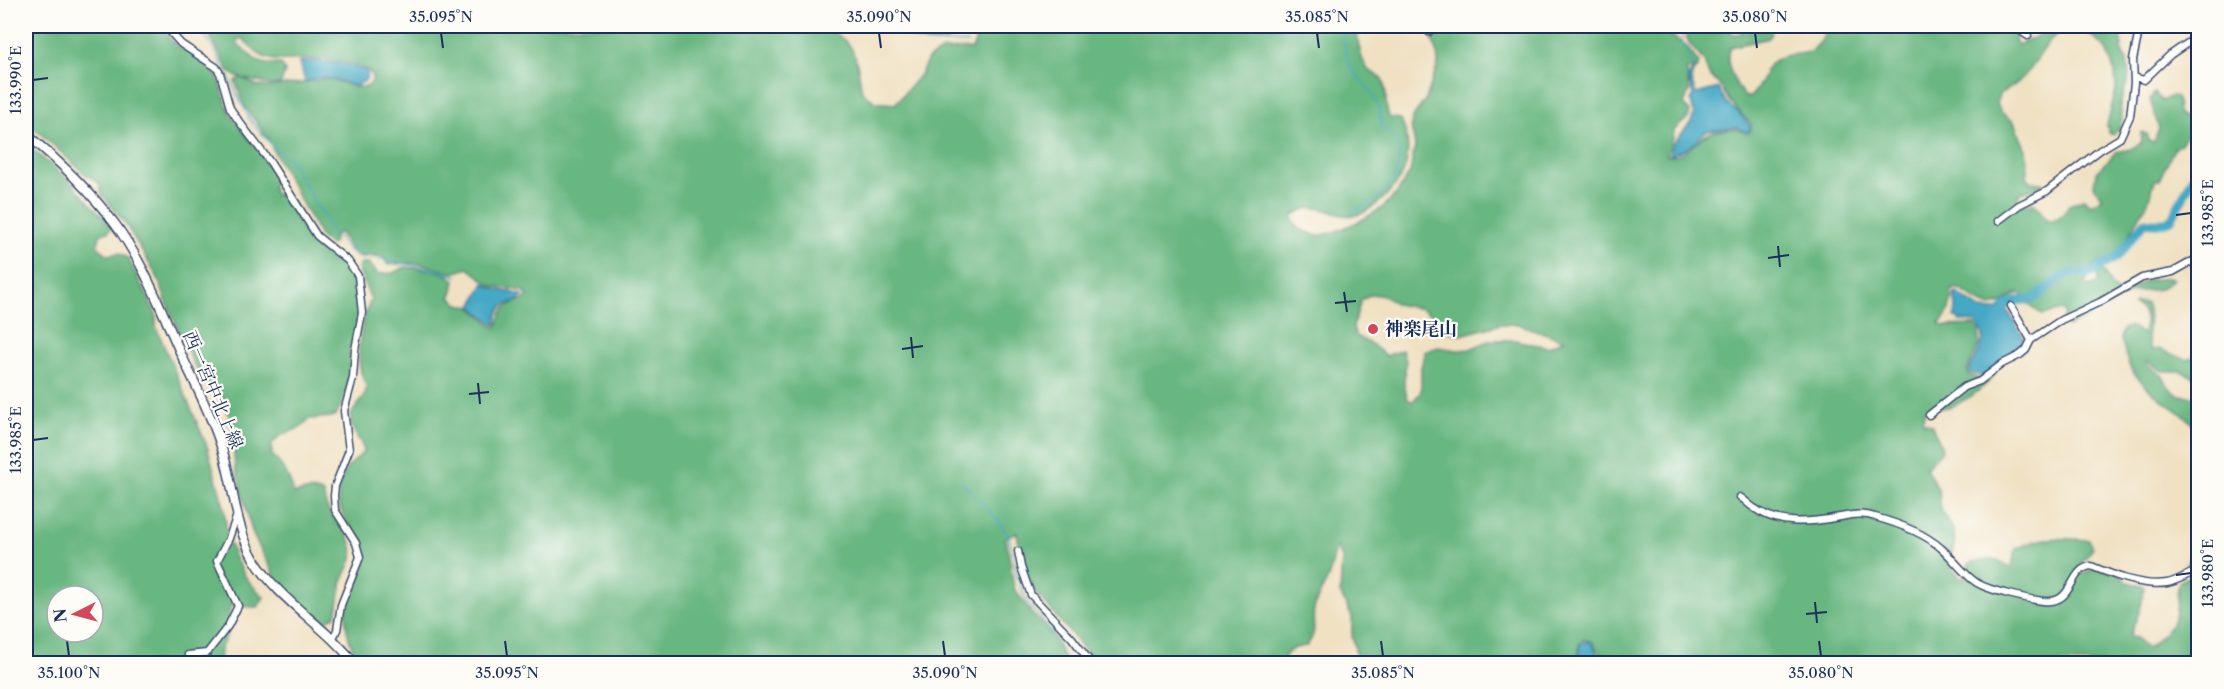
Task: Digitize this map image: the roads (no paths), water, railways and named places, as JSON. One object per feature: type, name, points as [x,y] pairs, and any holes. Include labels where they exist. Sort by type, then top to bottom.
[{"type":"main road","name":"西一宮中北上線","points":[[26,134],[81,185],[115,224],[147,278],[213,425],[229,473],[246,543],[266,577],[292,605],[333,638],[355,663]]},
{"type":"street","points":[[165,26],[181,44],[216,67],[220,73],[230,108],[237,120],[270,162],[317,236],[348,261],[358,276],[362,313],[355,350],[354,378],[344,411],[349,450],[335,486],[334,496],[335,510],[356,543],[360,556],[344,595],[337,630],[333,638]]},
{"type":"street","points":[[2022,26],[2022,32],[2028,36]]},
{"type":"street","points":[[1998,221],[2019,205],[2047,191],[2100,150],[2120,138],[2130,116],[2134,77],[2133,60],[2140,26]]},
{"type":"street","points":[[2134,77],[2145,80],[2170,55],[2199,36]]},
{"type":"street","points":[[1929,415],[1964,387],[1980,381],[2002,364],[2020,355],[2026,350],[2031,340],[2061,320],[2100,303],[2142,278],[2174,272],[2199,258]]},
{"type":"street","points":[[2011,306],[2031,340]]},
{"type":"street","points":[[1740,497],[1760,511],[1792,522],[1815,522],[1862,514],[1876,517],[1932,541],[1980,585],[2045,602],[2055,601],[2068,592],[2080,571],[2085,567],[2132,580],[2159,583],[2199,571]]},
{"type":"street","points":[[188,655],[207,653],[228,626],[238,606],[217,561],[238,514]]},
{"type":"street","points":[[1017,551],[1031,595],[1072,638],[1092,663]]},
{"type":"water","points":[[891,26],[930,26],[944,33],[948,42],[932,43],[918,40]]},
{"type":"water","points":[[314,61],[348,65],[367,72],[368,75],[365,81],[356,86],[324,78],[305,82],[300,62]]},
{"type":"water","points":[[1694,66],[1691,80],[1696,94],[1718,88],[1728,105],[1738,112],[1751,127],[1747,132],[1736,127],[1706,131],[1691,146],[1670,156],[1672,145],[1691,122],[1694,114],[1691,101],[1693,95],[1688,78]]},
{"type":"water","points":[[484,283],[492,288],[523,295],[520,299],[500,309],[496,324],[472,306]]},
{"type":"water","points":[[1957,293],[1980,309],[1998,310],[2007,303],[2007,309],[2024,338],[2020,349],[1999,362],[1983,376],[1970,373],[1969,370],[1981,345],[1982,333],[1980,327],[1974,322],[1960,321],[1955,317],[1954,294]]},
{"type":"water","points":[[1585,641],[1592,643],[1597,653],[1613,663],[1578,663],[1580,645]]},
{"type":"waterway","points":[[194,26],[215,50],[250,120],[276,150],[290,160],[331,229],[350,251],[457,276]]},
{"type":"waterway","points":[[1342,26],[1345,51],[1350,66],[1374,98],[1380,112],[1382,128],[1391,134],[1398,146],[1400,158],[1392,181],[1384,191],[1363,207],[1352,211]]},
{"type":"waterway","points":[[1682,26],[1681,36],[1694,65],[1692,70]]},
{"type":"waterway","points":[[948,42],[967,43]]},
{"type":"waterway","points":[[2005,306],[2016,301],[2033,299],[2065,275],[2090,273],[2117,257],[2145,222],[2169,221],[2198,168]]},
{"type":"waterway","points":[[963,483],[999,521],[1009,537],[1017,577],[1027,602],[1057,637]]},
{"type":"place","name":"神楽尾山","points":[[1373,329]]}]
